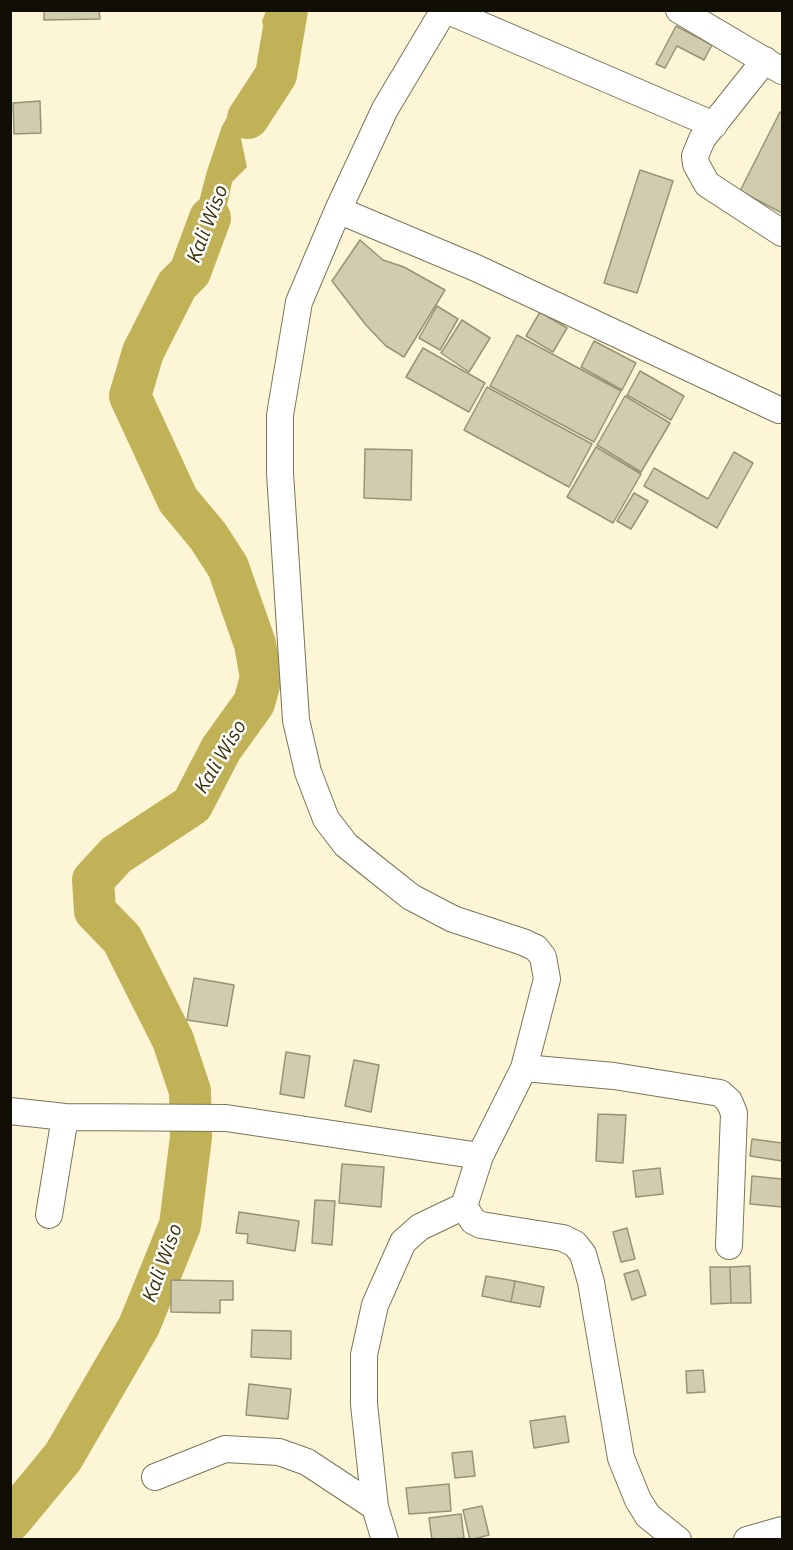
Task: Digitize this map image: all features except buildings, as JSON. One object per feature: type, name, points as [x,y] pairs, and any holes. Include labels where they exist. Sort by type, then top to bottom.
[{"type":"street","points":[[385,1539],[375,1508],[364,1404],[364,1365],[375,1305],[404,1242],[420,1227],[464,1206],[480,1156],[524,1068],[547,980],[543,957],[536,948],[453,919],[411,897],[346,845],[326,819],[308,772],[296,720],[280,473],[280,416],[299,302],[385,108],[445,10],[714,125]]},
{"type":"street","points":[[679,10],[774,66],[714,125],[697,148],[695,156],[698,171],[707,184],[783,233]]},
{"type":"street","points":[[338,210],[487,273],[779,410]]},
{"type":"street","points":[[524,1068],[614,1076],[720,1094],[729,1101],[734,1113],[729,1246]]},
{"type":"street","points":[[10,1111],[65,1117],[226,1118],[480,1156]]},
{"type":"street","points":[[49,1215],[65,1117]]},
{"type":"street","points":[[464,1206],[473,1221],[481,1225],[563,1238],[575,1244],[583,1254],[591,1282],[621,1458],[638,1500],[648,1516],[678,1539]]},
{"type":"street","points":[[155,1477],[225,1449],[279,1452],[307,1462],[375,1508]]},
{"type":"street","points":[[747,1539],[783,1530]]},
{"type":"water","points":[[266,11],[291,11],[275,65],[284,83],[267,114],[241,139],[247,167],[232,182],[226,210],[213,227],[200,268],[190,272],[185,255],[207,171],[222,126],[268,48],[262,21]]},
{"type":"waterway","name":"Kali Wiso","points":[[248,118],[276,75],[287,10]]},
{"type":"waterway","name":"Kali Wiso","points":[[10,1521],[63,1457],[139,1326],[180,1225],[191,1137],[190,1091],[173,1040],[122,939],[95,911],[93,880],[116,855],[192,805],[221,749],[254,703],[261,678],[255,644],[228,567],[208,536],[178,500],[130,396],[143,352],[177,285],[190,272],[210,218]]}]
